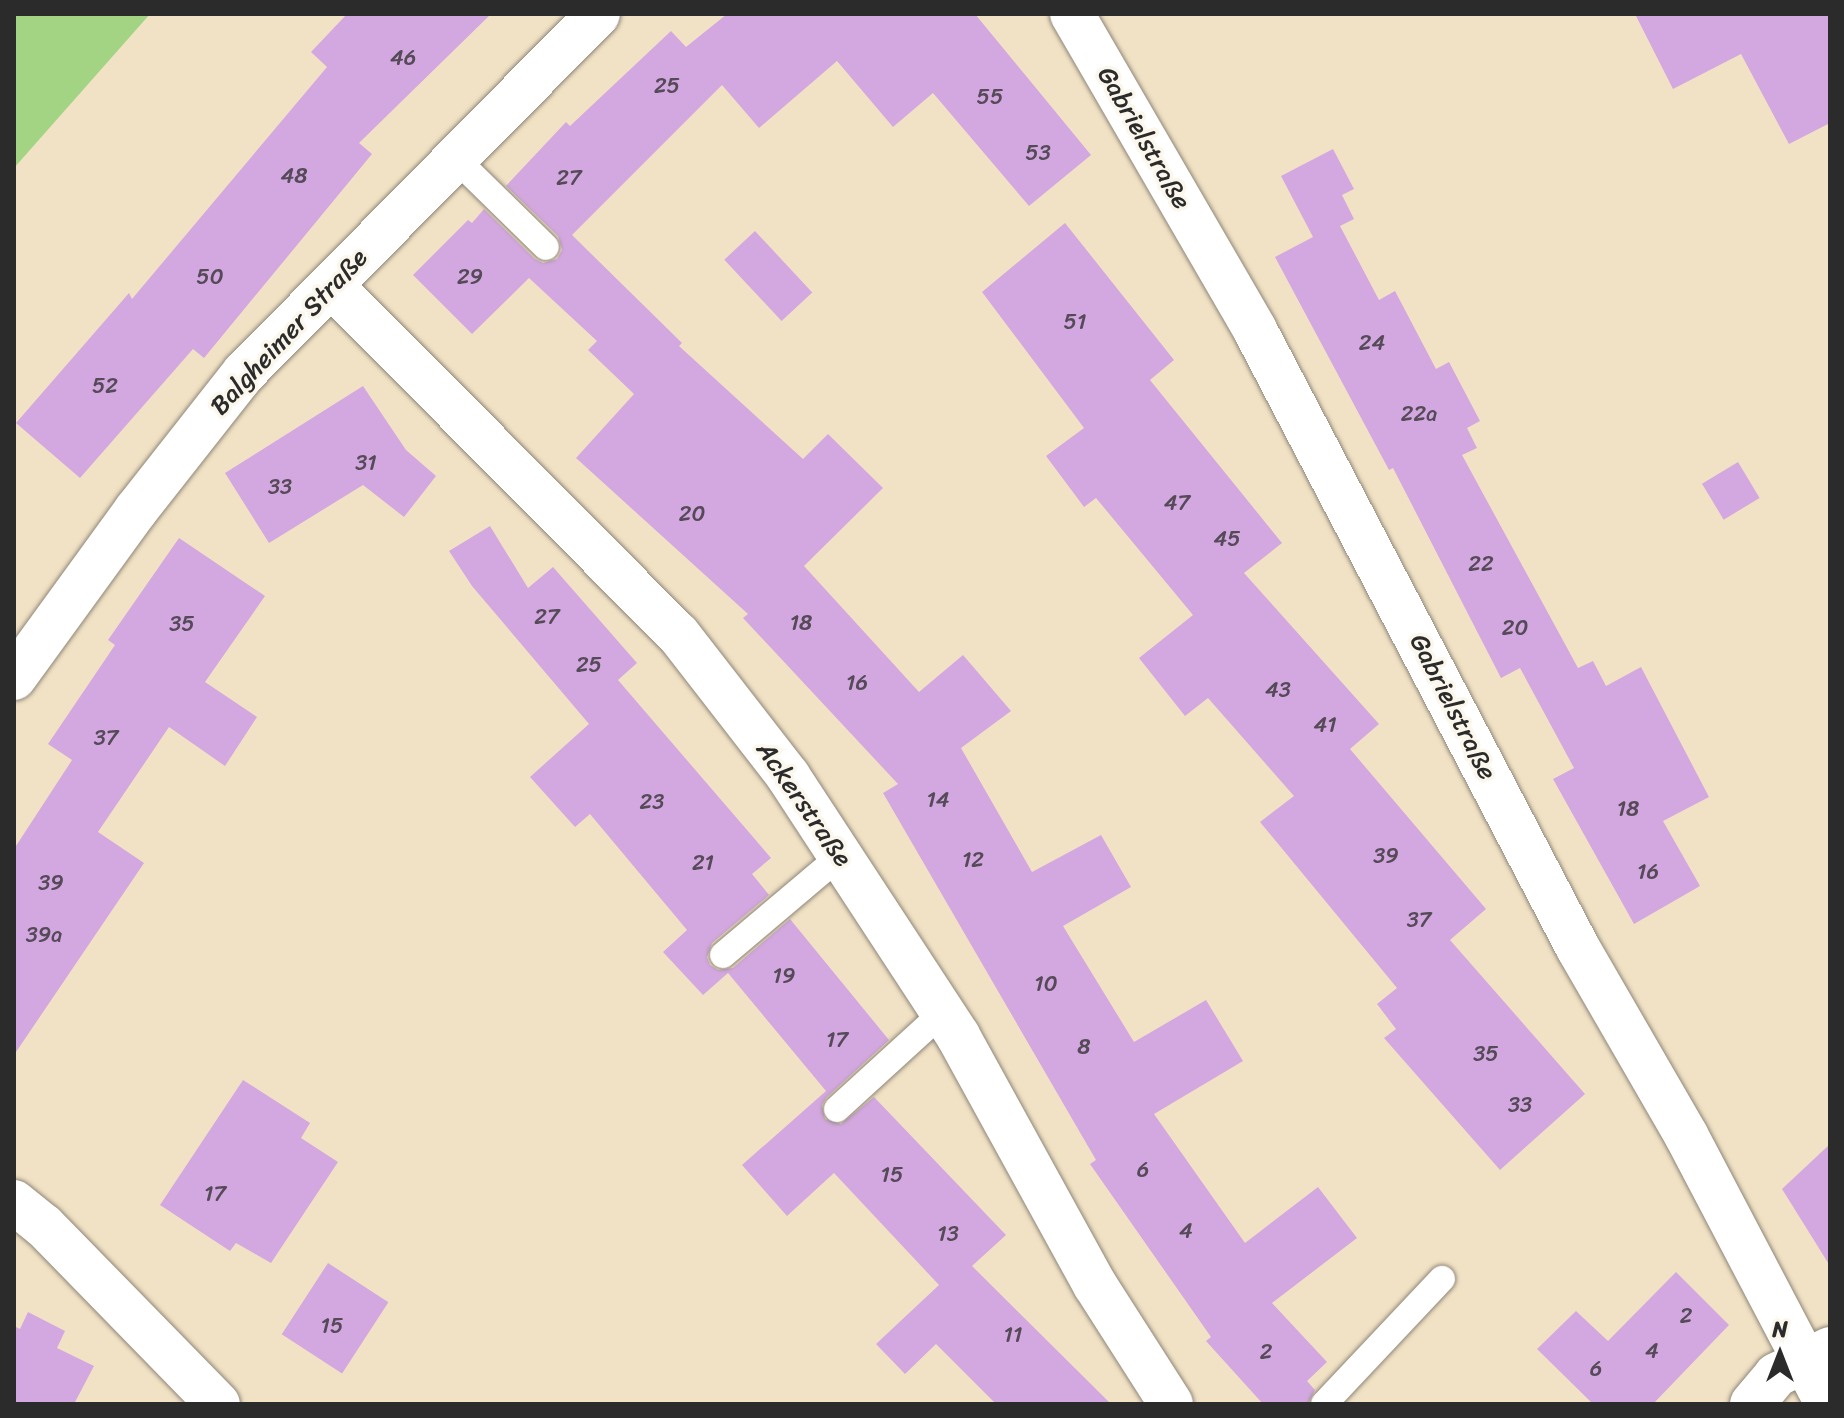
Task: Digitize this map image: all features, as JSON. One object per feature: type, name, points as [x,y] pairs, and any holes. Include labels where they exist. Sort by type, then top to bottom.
[{"type":"street","name":"Balgheimer Straße","points":[[14,678],[136,510],[244,373],[598,14]]},
{"type":"street","name":"Gabrielstraße","points":[[1072,14],[1255,330],[1578,948],[1816,1354],[1827,1404]]},
{"type":"street","name":"Ackerstraße","points":[[331,285],[678,634],[788,776],[942,1013],[1095,1285],[1171,1404]]},
{"type":"street","points":[[14,1202],[44,1226],[218,1404]]},
{"type":"street","points":[[1752,1404],[1776,1375],[1816,1354]]},
{"type":"lane","points":[[455,158],[546,247]]},
{"type":"lane","points":[[723,955],[840,856]]},
{"type":"lane","points":[[837,1109],[942,1013]]},
{"type":"lane","points":[[1324,1404],[1442,1279]]},
{"type":"green space","points":[[14,14],[150,14],[14,168]]},
{"type":"building","points":[[347,14],[491,14],[359,143],[372,154],[204,358],[193,349],[80,478],[16,423],[129,293],[132,299],[327,67],[311,52]]},
{"type":"building","points":[[727,14],[975,14],[1091,155],[1029,206],[933,93],[893,127],[837,61],[759,128],[722,85],[572,235],[682,343],[679,346],[803,459],[828,434],[883,488],[804,566],[919,692],[963,655],[1011,711],[961,748],[1032,872],[1101,835],[1131,887],[1063,926],[1134,1042],[1206,1000],[1243,1061],[1154,1114],[1245,1243],[1318,1187],[1357,1238],[1272,1303],[1327,1362],[1307,1381],[1315,1390],[1308,1404],[1263,1404],[1206,1341],[1211,1337],[1090,1164],[1096,1160],[883,793],[898,784],[743,618],[748,614],[576,458],[634,394],[588,350],[597,341],[529,278],[472,334],[413,275],[468,220],[472,223],[484,209],[535,259],[543,263],[557,259],[562,250],[558,236],[506,186],[566,122],[570,126],[671,31],[686,47]]},
{"type":"building","points":[[1635,14],[1830,14],[1830,123],[1789,144],[1741,54],[1673,89]]},
{"type":"building","points":[[1333,149],[1354,189],[1342,195],[1354,219],[1340,226],[1379,300],[1395,291],[1436,369],[1449,362],[1480,421],[1467,428],[1477,448],[1462,455],[1578,668],[1593,661],[1606,686],[1641,667],[1709,797],[1663,821],[1700,886],[1634,924],[1553,779],[1574,768],[1520,668],[1501,678],[1393,468],[1389,470],[1275,257],[1313,237],[1281,176]]},
{"type":"building","points":[[1065,223],[1174,360],[1150,380],[1282,543],[1244,573],[1379,724],[1350,749],[1486,909],[1450,940],[1585,1094],[1500,1170],[1384,1038],[1396,1029],[1377,1004],[1397,988],[1260,822],[1294,796],[1208,698],[1185,716],[1139,658],[1193,615],[1096,498],[1084,507],[1046,456],[1084,428],[982,292]]},
{"type":"building","points":[[755,231],[812,292],[782,321],[724,260]]},
{"type":"building","points":[[363,386],[406,450],[436,476],[404,517],[363,485],[269,543],[225,473]]},
{"type":"building","points":[[1738,462],[1760,498],[1724,520],[1702,484]]},
{"type":"building","points":[[490,526],[528,588],[553,567],[637,663],[618,680],[771,858],[752,874],[769,895],[712,943],[707,957],[710,965],[718,970],[733,968],[790,919],[889,1040],[826,1098],[822,1105],[825,1119],[841,1124],[874,1097],[1006,1235],[972,1266],[1111,1404],[996,1404],[936,1344],[905,1374],[876,1344],[939,1285],[834,1173],[787,1216],[742,1165],[826,1091],[728,973],[703,995],[663,952],[687,930],[590,814],[575,827],[530,777],[589,724],[472,586],[449,551]]},
{"type":"building","points":[[179,538],[265,596],[205,682],[257,717],[225,766],[169,727],[98,832],[144,863],[14,1055],[14,849],[72,760],[48,744],[115,645],[108,640]]},
{"type":"building","points":[[243,1080],[310,1123],[301,1138],[338,1162],[271,1263],[236,1243],[230,1251],[160,1205]]},
{"type":"building","points":[[1830,1144],[1830,1266],[1782,1189]]},
{"type":"building","points":[[328,1263],[388,1302],[342,1374],[282,1334]]},
{"type":"building","points":[[1676,1272],[1729,1325],[1653,1404],[1593,1404],[1537,1349],[1576,1311],[1608,1341]]},
{"type":"building","points":[[28,1312],[65,1331],[57,1348],[94,1366],[74,1404],[14,1404],[14,1326],[20,1329]]}]
